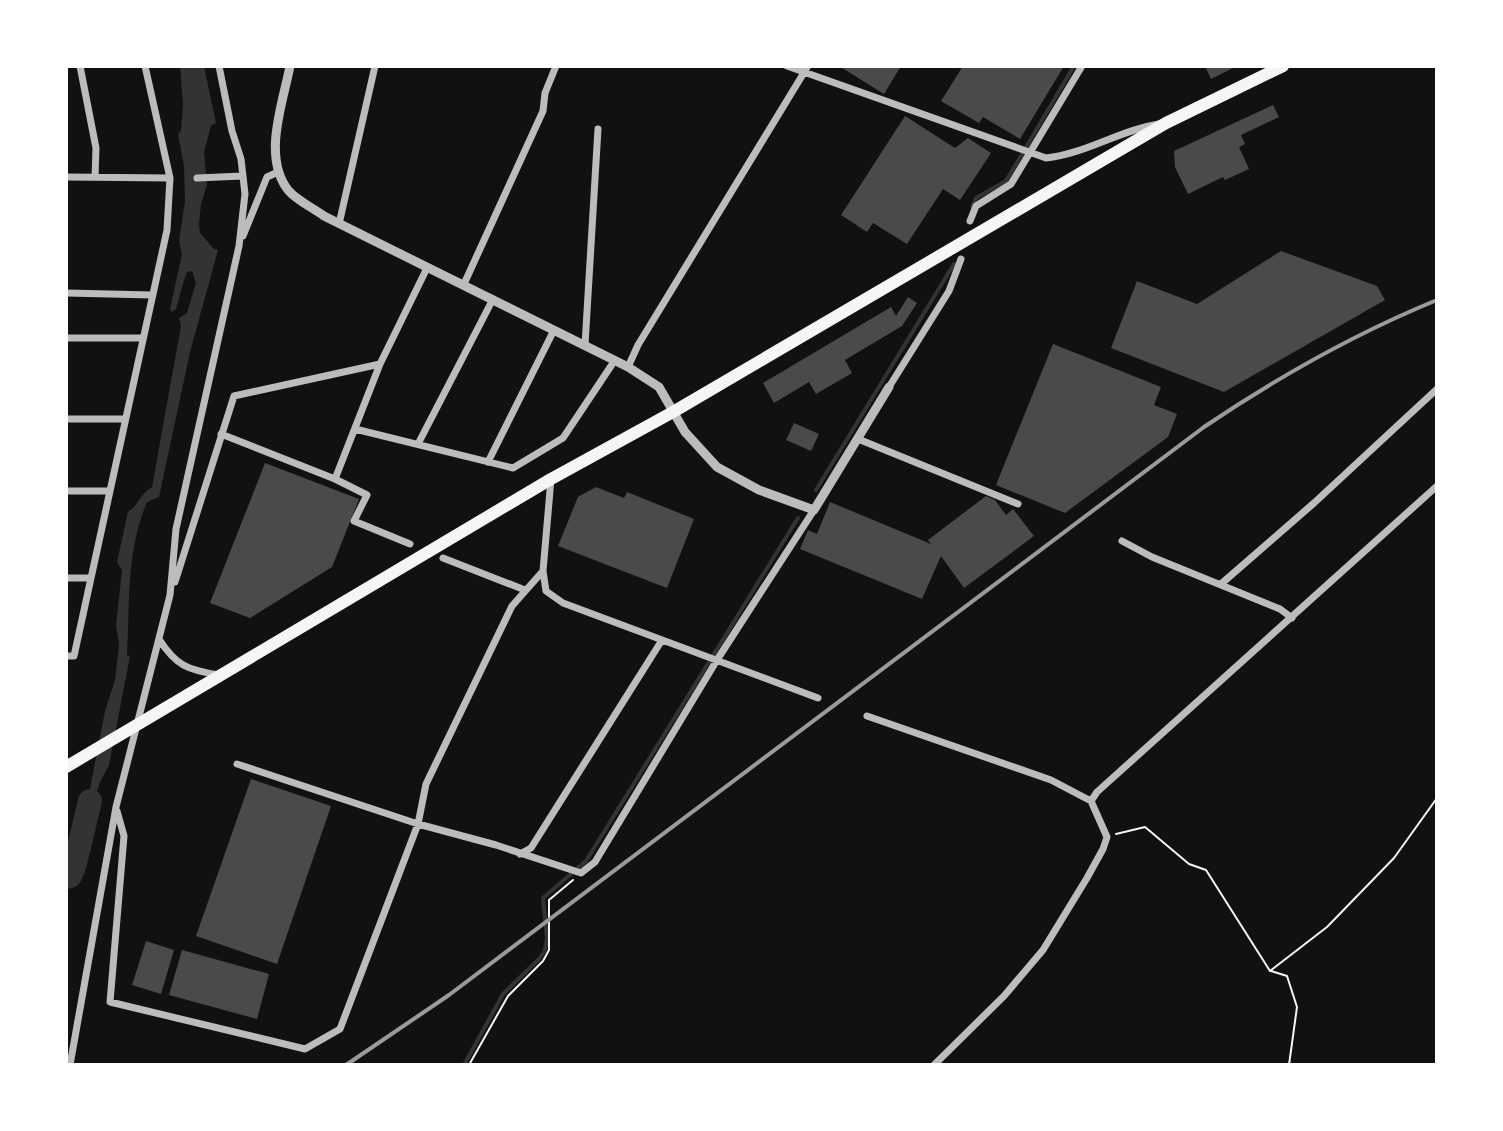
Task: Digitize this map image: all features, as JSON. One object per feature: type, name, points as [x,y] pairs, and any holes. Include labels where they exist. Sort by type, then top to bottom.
[{"type":"highway","points":[[66,767],[551,479],[673,412],[1166,123],[1283,66]]},
{"type":"street","points":[[80,66],[96,148],[95,177]]},
{"type":"street","points":[[66,656],[74,656],[167,230],[170,178],[145,66]]},
{"type":"street","points":[[170,595],[176,529],[239,246],[245,194],[219,66]]},
{"type":"street","points":[[290,66],[275,143],[278,172],[289,192],[339,224],[628,367],[659,387],[685,432],[717,467],[759,490],[814,510]]},
{"type":"street","points":[[339,224],[375,66]]},
{"type":"street","points":[[464,284],[543,111],[545,93],[556,66]]},
{"type":"street","points":[[787,66],[807,69],[1046,158],[1065,156],[1134,128],[1166,123]]},
{"type":"street","points":[[970,221],[976,206],[1011,184],[1027,151],[1082,66]]},
{"type":"street","points":[[628,367],[638,345],[807,69]]},
{"type":"street","points":[[585,345],[598,129]]},
{"type":"street","points":[[239,246],[267,177],[278,172]]},
{"type":"street","points":[[197,178],[239,176]]},
{"type":"street","points":[[66,177],[170,178]]},
{"type":"street","points":[[237,764],[577,872],[595,862],[713,658],[814,510],[949,291],[961,259]]},
{"type":"street","points":[[335,479],[380,364],[427,268]]},
{"type":"street","points":[[66,293],[152,295]]},
{"type":"street","points":[[418,444],[493,299]]},
{"type":"street","points":[[488,462],[554,330]]},
{"type":"street","points":[[66,338],[143,338]]},
{"type":"street","points":[[355,429],[513,468],[563,438],[615,360]]},
{"type":"street","points":[[70,1065],[116,807],[170,595],[234,396],[380,364]]},
{"type":"street","points":[[1221,584],[1437,389]]},
{"type":"street","points":[[66,419],[125,419]]},
{"type":"street","points":[[221,434],[335,479],[367,495],[354,521],[410,544]]},
{"type":"street","points":[[858,439],[1018,504]]},
{"type":"street","points":[[551,479],[543,571],[546,591],[563,603],[818,698]]},
{"type":"street","points":[[1091,801],[1097,792],[1437,486]]},
{"type":"street","points":[[66,491],[109,491]]},
{"type":"street","points":[[1122,541],[1152,557],[1280,609],[1292,618]]},
{"type":"street","points":[[443,558],[525,590]]},
{"type":"street","points":[[116,807],[124,836],[110,1002],[305,1049],[340,1029],[418,824],[426,784],[512,606],[543,571]]},
{"type":"street","points":[[66,578],[91,578]]},
{"type":"street","points":[[159,639],[171,658],[187,668],[221,675]]},
{"type":"street","points":[[520,854],[531,848],[662,640]]},
{"type":"street","points":[[867,716],[1051,780],[1091,801],[1107,837],[1087,878],[1043,950],[1004,996],[934,1065]]},
{"type":"path","points":[[1270,971],[1327,927],[1394,858],[1437,798]]},
{"type":"path","points":[[1107,837],[1145,827],[1189,864],[1206,870],[1270,971],[1287,976],[1297,1007],[1289,1065]]},
{"type":"path","points":[[469,1065],[508,996],[543,961],[549,950],[549,900],[577,872]]},
{"type":"shaded area","points":[[180,66],[204,66],[216,123],[211,126],[204,152],[207,185],[199,224],[200,233],[218,250],[190,352],[159,497],[147,502],[135,539],[129,597],[127,655],[130,656],[109,765],[82,832],[84,820],[81,819],[115,680],[119,644],[116,626],[122,570],[117,562],[128,512],[152,487],[181,326],[179,318],[187,313],[196,283],[192,271],[187,272],[176,309],[172,312],[170,309],[182,254],[179,241],[185,201],[184,166],[178,134],[181,131],[183,104]]},
{"type":"building","points":[[839,66],[901,66],[884,94]]},
{"type":"building","points":[[963,66],[1064,66],[1020,139],[983,117],[979,123],[941,101]]},
{"type":"building","points":[[1205,66],[1237,66],[1211,79]]},
{"type":"building","points":[[1273,105],[1279,117],[1241,135],[1245,144],[1239,147],[1249,169],[1225,180],[1223,177],[1188,194],[1175,167],[1174,151]]},
{"type":"building","points":[[905,116],[955,148],[968,138],[991,153],[960,200],[943,189],[907,244],[873,223],[867,232],[841,215]]},
{"type":"building","points":[[1281,251],[1377,286],[1385,300],[1224,392],[1111,348],[1137,281],[1197,304]]},
{"type":"building","points":[[908,297],[917,303],[902,326],[845,360],[852,373],[816,394],[809,382],[774,403],[763,383],[891,307],[896,316]]},
{"type":"building","points":[[1053,344],[1161,387],[1154,405],[1177,414],[1168,437],[1065,513],[996,485]]},
{"type":"building","points":[[794,423],[819,434],[811,451],[786,440]]},
{"type":"building","points":[[265,463],[359,499],[332,567],[250,618],[210,603]]},
{"type":"building","points":[[596,487],[624,498],[627,492],[694,519],[667,588],[558,546],[578,497]]},
{"type":"building","points":[[986,496],[995,500],[1006,515],[1013,509],[1034,536],[964,588],[941,556],[922,599],[800,549],[808,530],[817,534],[830,502],[931,544],[928,540]]},
{"type":"building","points":[[251,779],[331,806],[277,964],[196,936]]},
{"type":"building","points":[[146,941],[174,950],[161,994],[132,985]]},
{"type":"building","points":[[182,950],[269,974],[257,1019],[169,995]]},
{"type":"waterway","points":[[972,207],[976,198],[1006,181],[1074,66]]},
{"type":"waterway","points":[[816,490],[954,264]]},
{"type":"waterway","points":[[464,1065],[503,994],[545,950],[547,938],[543,898],[586,861],[798,518]]},
{"type":"waterway","points":[[66,877],[70,876],[74,867],[90,801]]},
{"type":"railway","points":[[346,1065],[449,995],[1204,427],[1317,358],[1437,300]]}]
